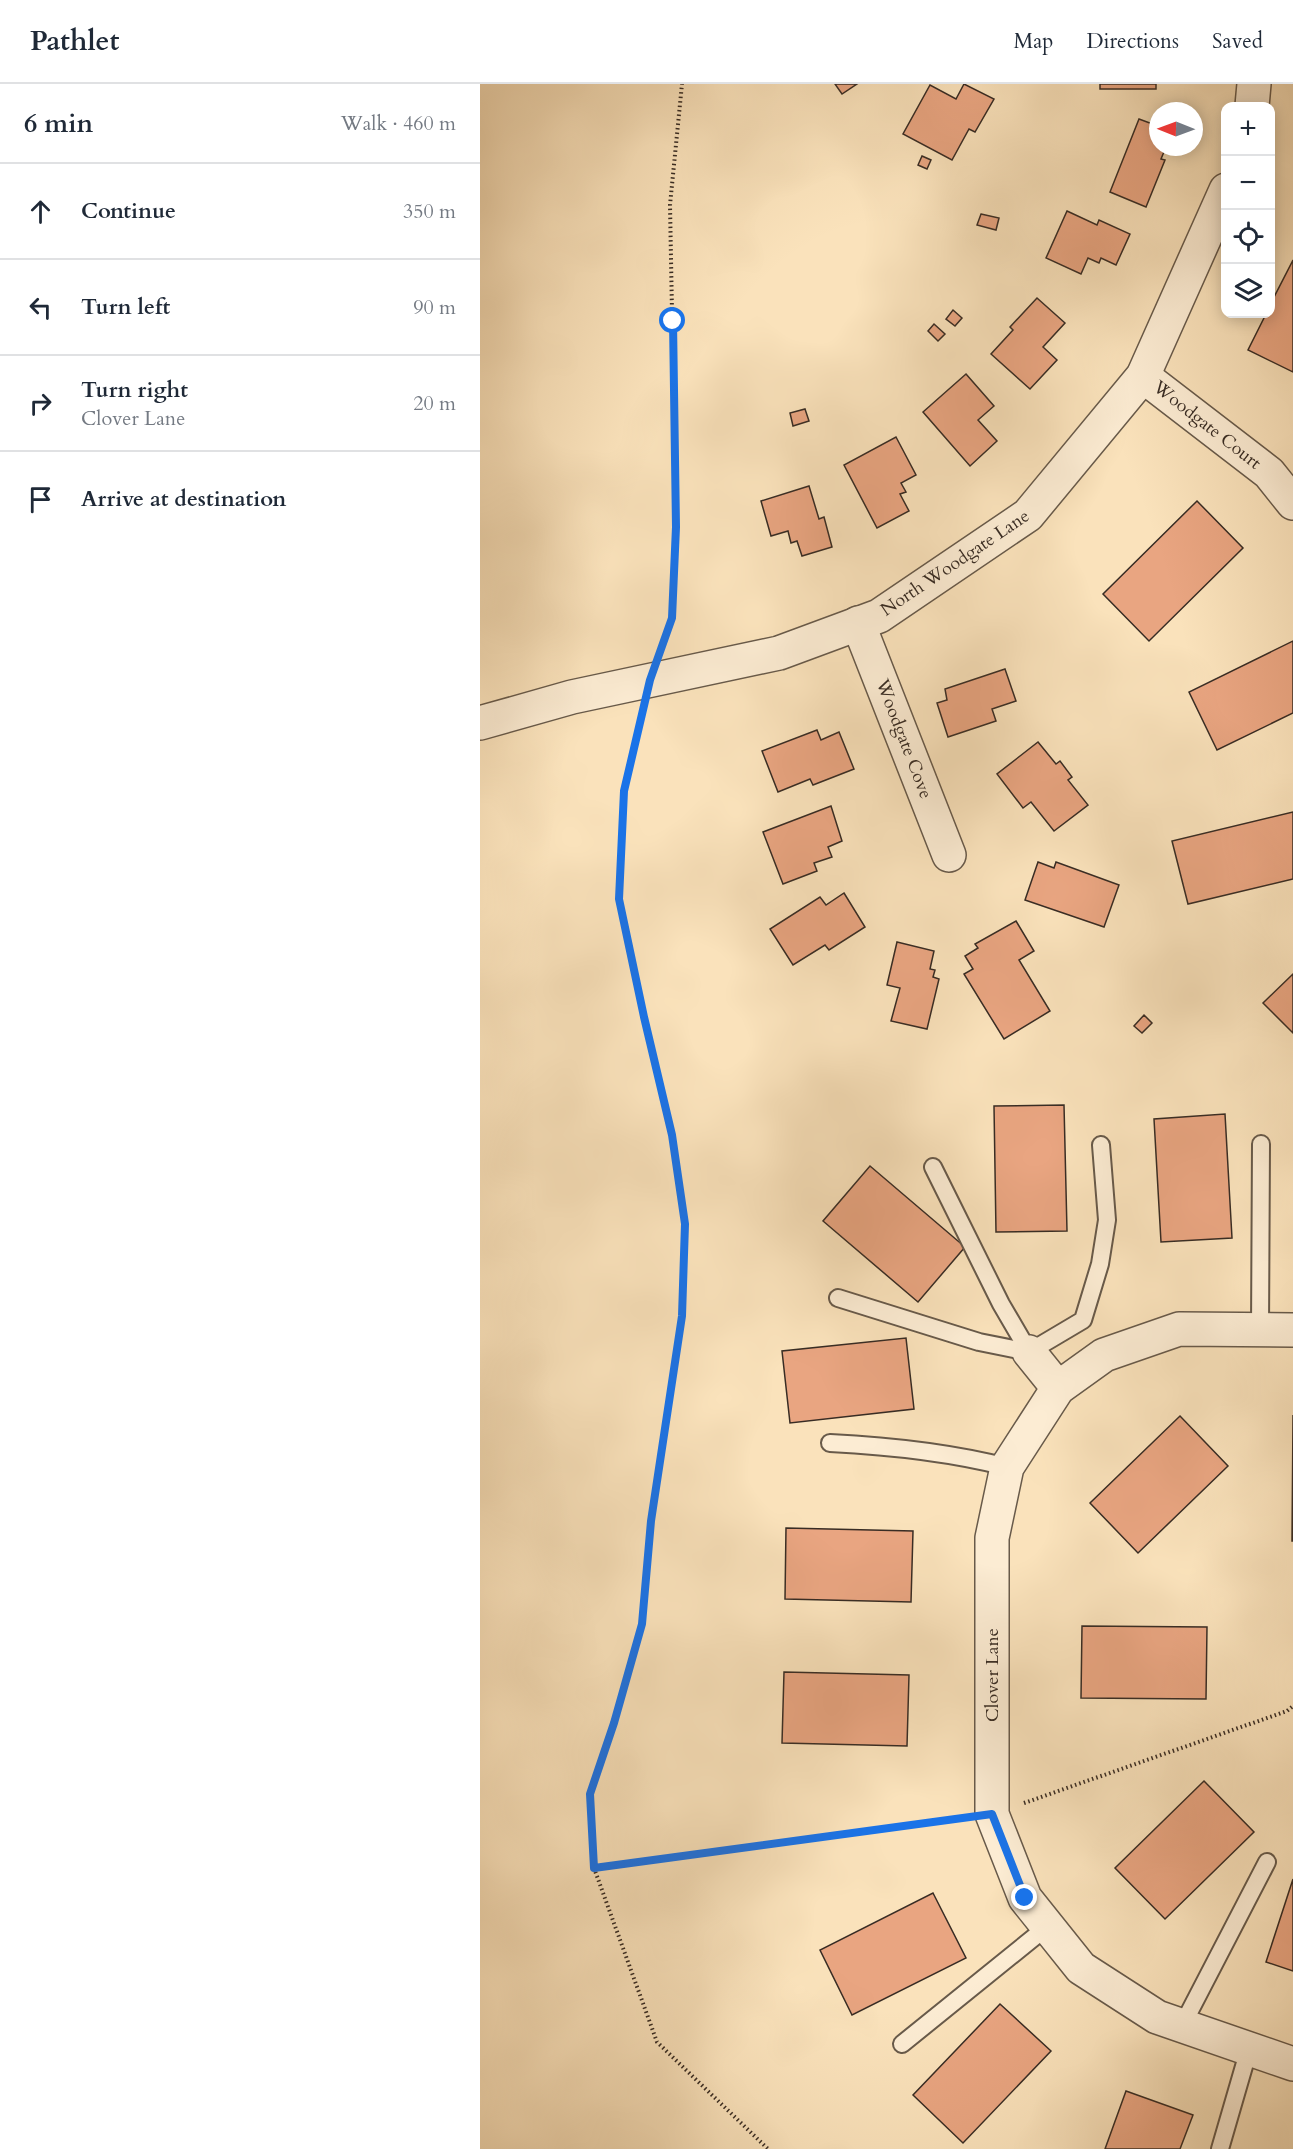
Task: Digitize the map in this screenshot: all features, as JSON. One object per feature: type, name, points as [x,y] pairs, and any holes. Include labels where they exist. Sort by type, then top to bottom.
[{"type":"street","points":[[1252,102],[1254,84]]},
{"type":"street","name":"North Woodgate Lane","points":[[480,723],[572,697],[779,652],[879,616],[1028,515],[1143,376],[1221,201]]},
{"type":"street","name":"Woodgate Court","points":[[1143,376],[1269,472],[1293,503]]},
{"type":"street","name":"Woodgate Cove","points":[[858,623],[949,855]]},
{"type":"street","name":"Clover Lane","points":[[1293,1330],[1179,1329],[1104,1355],[1058,1388],[1007,1467],[992,1538],[992,1814],[1025,1898],[1081,1968],[1157,2017],[1293,2064]]},
{"type":"street","points":[[1029,1352],[1058,1388]]},
{"type":"lane","points":[[1260,1330],[1261,1144]]},
{"type":"lane","points":[[838,1298],[980,1342],[1029,1352],[1083,1320],[1100,1264],[1107,1220],[1101,1145]]},
{"type":"lane","points":[[933,1167],[1001,1304],[1029,1352]]},
{"type":"lane","points":[[830,1443],[940,1452],[1007,1467]]},
{"type":"lane","points":[[1182,2026],[1267,1862]]},
{"type":"lane","points":[[902,2044],[1048,1926]]},
{"type":"lane","points":[[1220,2149],[1249,2049]]},
{"type":"path","points":[[682,84],[670,205],[676,527],[672,618],[650,680],[624,791],[619,899],[672,1135],[685,1224],[682,1316],[651,1521],[642,1624],[614,1723],[590,1794],[594,1868],[657,2042],[768,2149]]},
{"type":"path","points":[[594,1868],[992,1814],[1293,1707]]},
{"type":"building","points":[[835,84],[857,84],[842,94]]},
{"type":"building","points":[[964,84],[994,99],[975,132],[969,129],[952,160],[903,134],[930,85],[956,99]]},
{"type":"building","points":[[1100,84],[1156,84],[1156,89],[1100,89]]},
{"type":"building","points":[[1139,119],[1149,123],[1149,156],[1162,156],[1161,159],[1165,160],[1146,207],[1110,192]]},
{"type":"building","points":[[922,156],[931,160],[927,169],[918,165]]},
{"type":"building","points":[[1067,211],[1097,225],[1099,220],[1130,234],[1116,265],[1101,258],[1099,263],[1088,258],[1081,274],[1046,258]]},
{"type":"building","points":[[981,214],[999,218],[996,230],[977,225]]},
{"type":"building","points":[[1293,260],[1293,372],[1248,350],[1264,318],[1275,318],[1275,295]]},
{"type":"building","points":[[1037,298],[1065,323],[1043,347],[1057,360],[1030,389],[991,354],[1013,330],[1010,327]]},
{"type":"building","points":[[953,310],[962,318],[955,326],[946,319]]},
{"type":"building","points":[[934,324],[945,334],[938,341],[928,331]]},
{"type":"building","points":[[966,374],[994,406],[978,420],[997,441],[970,466],[923,412]]},
{"type":"building","points":[[805,409],[809,421],[793,426],[790,413]]},
{"type":"building","points":[[896,437],[916,475],[901,483],[906,492],[900,494],[909,511],[877,528],[844,465]]},
{"type":"building","points":[[809,486],[819,519],[824,517],[832,547],[802,556],[797,541],[791,543],[788,531],[771,536],[761,501]]},
{"type":"building","points":[[1197,501],[1243,548],[1149,641],[1103,594]]},
{"type":"building","points":[[1293,641],[1293,713],[1217,750],[1189,692]]},
{"type":"building","points":[[1005,669],[1016,701],[992,709],[996,721],[948,737],[937,703],[947,700],[945,689]]},
{"type":"building","points":[[817,730],[821,740],[839,732],[854,769],[813,785],[810,779],[778,792],[762,751]]},
{"type":"building","points":[[1038,742],[1056,764],[1060,761],[1072,777],[1068,780],[1088,805],[1054,831],[1031,802],[1023,808],[997,774]]},
{"type":"building","points":[[831,806],[842,841],[828,847],[832,857],[814,863],[817,871],[783,884],[763,832]]},
{"type":"building","points":[[1293,812],[1293,879],[1188,904],[1172,841]]},
{"type":"building","points":[[1038,862],[1054,868],[1056,862],[1119,885],[1104,927],[1025,900]]},
{"type":"building","points":[[844,893],[865,927],[829,950],[825,945],[793,965],[770,929],[820,897],[826,905]]},
{"type":"building","points":[[1016,921],[1034,951],[1019,960],[1050,1011],[1004,1039],[964,974],[973,969],[965,956],[978,948],[975,944]]},
{"type":"building","points":[[897,942],[934,951],[930,969],[935,970],[933,977],[939,979],[927,1029],[891,1021],[900,988],[887,985]]},
{"type":"building","points":[[1293,974],[1293,1033],[1263,1003]]},
{"type":"building","points":[[1144,1015],[1152,1023],[1142,1033],[1134,1026]]},
{"type":"building","points":[[1064,1105],[1067,1231],[996,1232],[994,1106]]},
{"type":"building","points":[[1225,1114],[1232,1238],[1161,1242],[1154,1119]]},
{"type":"building","points":[[870,1166],[965,1247],[918,1302],[823,1221]]},
{"type":"building","points":[[906,1338],[914,1409],[790,1423],[782,1351]]},
{"type":"building","points":[[1293,1415],[1293,1541],[1292,1541]]},
{"type":"building","points":[[1180,1416],[1228,1466],[1138,1553],[1090,1503]]},
{"type":"building","points":[[786,1528],[913,1531],[911,1602],[785,1599]]},
{"type":"building","points":[[1082,1626],[1207,1627],[1206,1699],[1081,1698]]},
{"type":"building","points":[[784,1672],[909,1675],[907,1746],[782,1743]]},
{"type":"building","points":[[1204,1781],[1254,1832],[1165,1919],[1115,1868]]},
{"type":"building","points":[[1293,1879],[1293,1971],[1266,1962]]},
{"type":"building","points":[[933,1893],[966,1958],[852,2015],[820,1950]]},
{"type":"building","points":[[1000,2004],[1051,2051],[963,2143],[913,2095]]},
{"type":"building","points":[[1126,2091],[1193,2115],[1180,2149],[1105,2149]]},
{"type":"route","points":[[673,321],[676,527],[672,618],[650,680],[624,791],[619,899],[672,1135],[685,1224],[682,1316],[651,1521],[642,1624],[614,1723],[590,1794],[594,1868],[992,1814],[1025,1898]]}]
